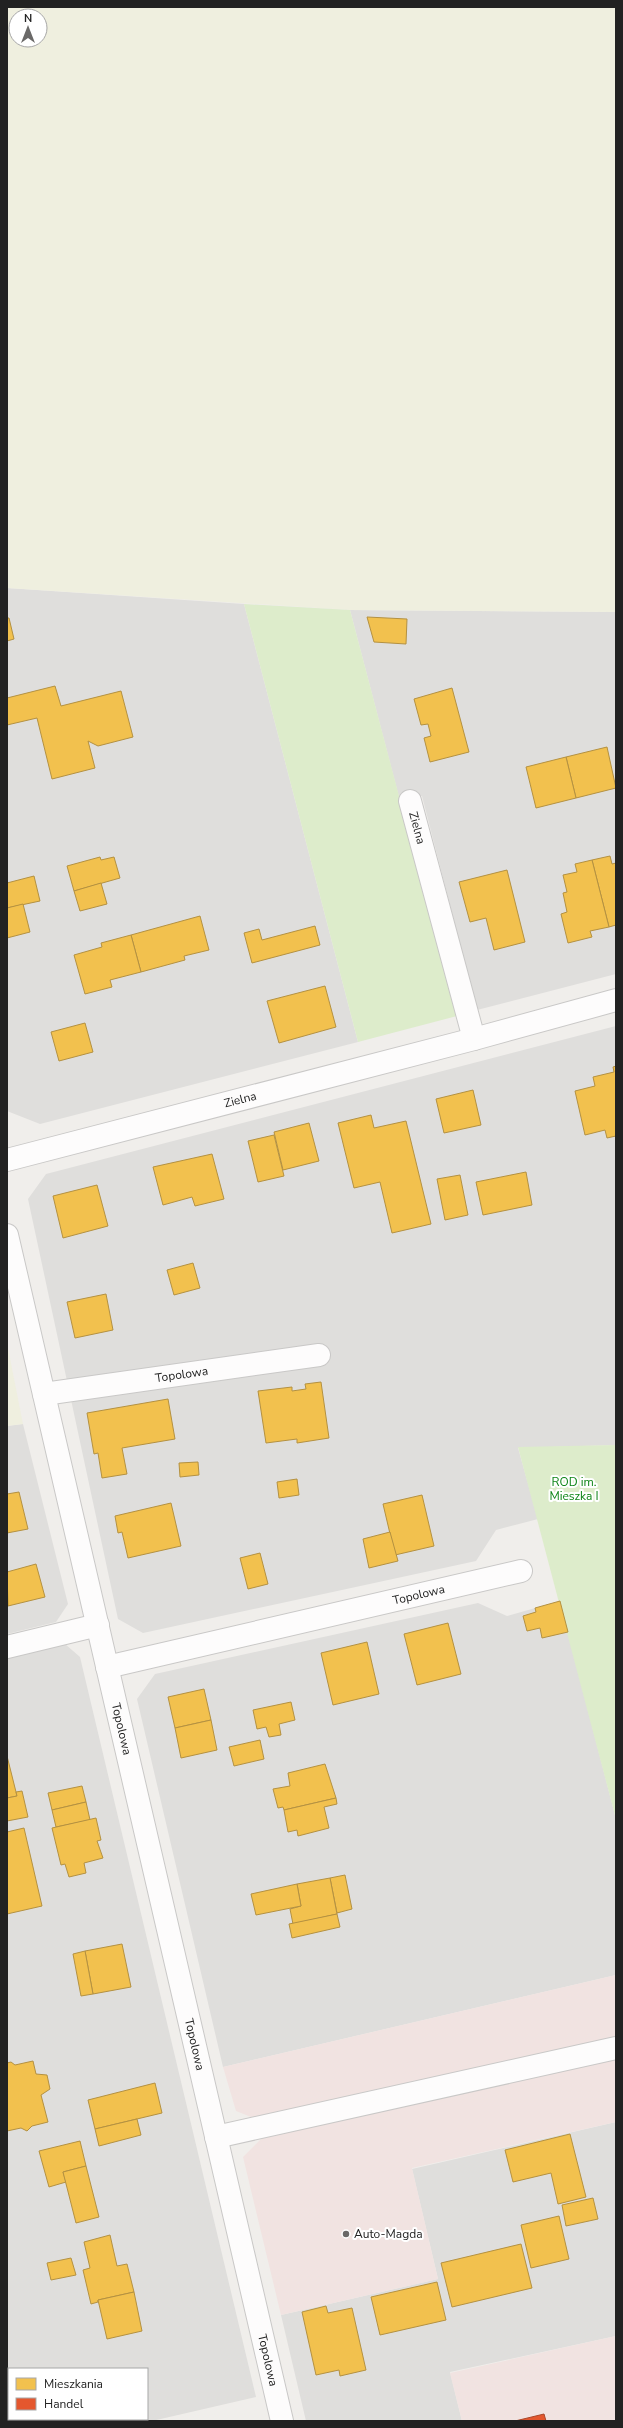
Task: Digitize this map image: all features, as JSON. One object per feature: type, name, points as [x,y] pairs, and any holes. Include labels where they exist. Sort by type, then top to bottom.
[{"type":"street","name":"Zielna","points":[[410,801],[474,1040]]},
{"type":"street","name":"Zielna","points":[[7,1160],[474,1040],[616,1000]]},
{"type":"street","name":"Topolowa","points":[[7,1235],[282,2421]]},
{"type":"street","name":"Topolowa","points":[[44,1394],[319,1355]]},
{"type":"street","name":"Topolowa","points":[[107,1667],[521,1571]]},
{"type":"street","points":[[7,1647],[98,1625]]},
{"type":"street","points":[[216,2137],[616,2048]]},
{"type":"shaded area","points":[[7,588],[244,604],[358,1042],[40,1124],[7,1111]]},
{"type":"shaded area","points":[[350,610],[616,612],[616,974],[477,1010],[422,796],[400,801]]},
{"type":"shaded area","points":[[616,1026],[616,1445],[518,1448],[538,1519],[496,1530],[476,1561],[143,1633],[118,1619],[28,1199],[46,1174]]},
{"type":"shaded area","points":[[23,1424],[68,1604],[56,1622],[7,1634],[7,1426]]},
{"type":"shaded area","points":[[560,1601],[616,1819],[616,1975],[223,2067],[137,1699],[155,1674],[478,1603],[507,1616]]},
{"type":"shaded area","points":[[65,1644],[80,1657],[256,2397],[152,2421],[7,2421],[7,1658]]},
{"type":"shaded area","points":[[616,1975],[616,2122],[412,2168],[438,2279],[281,2315],[243,2157],[261,2139],[256,2119],[236,2111],[223,2067]]},
{"type":"shaded area","points":[[616,2122],[616,2336],[450,2372],[462,2421],[306,2421],[281,2315],[438,2279],[412,2169]]},
{"type":"shaded area","points":[[616,2336],[616,2421],[462,2421],[450,2373]]},
{"type":"green space","points":[[7,7],[616,7],[616,612],[350,610],[7,588]]},
{"type":"green space","points":[[244,604],[350,610],[457,1016],[358,1042]]},
{"type":"green space","points":[[7,1343],[23,1424],[7,1426]]},
{"type":"green space","name":"ROD im. Mieszka I","points":[[616,1445],[616,1819],[518,1447]]},
{"type":"building: Mieszkania","points":[[367,617],[407,619],[406,644],[374,642]]},
{"type":"building: Mieszkania","points":[[7,618],[9,618],[14,639],[7,641]]},
{"type":"building: Mieszkania","points":[[55,686],[61,706],[121,691],[133,737],[98,746],[88,741],[95,768],[52,779],[37,718],[7,725],[7,698]]},
{"type":"building: Mieszkania","points":[[452,688],[469,752],[430,762],[424,738],[431,736],[428,724],[421,725],[414,699]]},
{"type":"building: Mieszkania","points":[[607,747],[616,788],[576,798],[566,757]]},
{"type":"building: Mieszkania","points":[[566,757],[576,798],[536,808],[526,767]]},
{"type":"building: Mieszkania","points":[[610,856],[612,864],[616,863],[616,925],[609,927],[592,860]]},
{"type":"building: Mieszkania","points":[[100,857],[101,860],[114,857],[120,878],[74,891],[67,866]]},
{"type":"building: Mieszkania","points":[[592,860],[609,927],[590,931],[592,937],[568,943],[561,914],[567,912],[563,893],[567,892],[563,875],[577,872],[575,864]]},
{"type":"building: Mieszkania","points":[[507,870],[525,942],[494,950],[486,918],[470,922],[459,882]]},
{"type":"building: Mieszkania","points":[[34,876],[40,901],[7,908],[7,883]]},
{"type":"building: Mieszkania","points":[[101,883],[107,904],[80,911],[74,891]]},
{"type":"building: Mieszkania","points":[[23,904],[30,932],[7,938],[7,908]]},
{"type":"building: Mieszkania","points":[[200,916],[209,950],[184,956],[185,960],[141,972],[131,935]]},
{"type":"building: Mieszkania","points":[[315,926],[320,945],[252,963],[244,933],[259,929],[262,940]]},
{"type":"building: Mieszkania","points":[[131,935],[141,972],[110,980],[112,987],[85,994],[74,955],[102,947],[101,943]]},
{"type":"building: Mieszkania","points":[[325,986],[336,1027],[279,1043],[267,1001]]},
{"type":"building: Mieszkania","points":[[85,1023],[93,1052],[59,1061],[51,1032]]},
{"type":"building: Mieszkania","points":[[616,1066],[616,1136],[607,1138],[605,1130],[585,1135],[575,1091],[595,1086],[593,1077],[614,1072],[613,1067]]},
{"type":"building: Mieszkania","points":[[473,1090],[481,1125],[444,1133],[436,1099]]},
{"type":"building: Mieszkania","points":[[371,1115],[374,1128],[406,1121],[431,1224],[392,1233],[380,1182],[354,1188],[338,1123]]},
{"type":"building: Mieszkania","points":[[309,1123],[319,1161],[283,1170],[274,1132]]},
{"type":"building: Mieszkania","points":[[274,1135],[284,1176],[258,1182],[248,1141]]},
{"type":"building: Mieszkania","points":[[212,1154],[224,1199],[195,1206],[192,1197],[163,1205],[153,1167]]},
{"type":"building: Mieszkania","points":[[526,1172],[532,1205],[483,1215],[476,1182]]},
{"type":"building: Mieszkania","points":[[460,1175],[468,1215],[445,1220],[437,1179]]},
{"type":"building: Mieszkania","points":[[97,1185],[108,1226],[63,1238],[53,1196]]},
{"type":"building: Mieszkania","points":[[193,1263],[200,1288],[174,1295],[167,1270]]},
{"type":"building: Mieszkania","points":[[106,1294],[113,1330],[75,1338],[67,1302]]},
{"type":"building: Mieszkania","points":[[321,1382],[329,1438],[297,1443],[297,1439],[266,1443],[258,1391],[292,1387],[292,1391],[306,1389],[305,1384]]},
{"type":"building: Mieszkania","points":[[168,1399],[175,1439],[122,1448],[127,1474],[102,1478],[98,1453],[94,1454],[87,1413]]},
{"type":"building: Mieszkania","points":[[198,1462],[199,1475],[180,1477],[179,1463]]},
{"type":"building: Mieszkania","points":[[297,1479],[299,1495],[279,1498],[277,1482]]},
{"type":"building: Mieszkania","points":[[19,1492],[28,1529],[7,1533],[7,1494]]},
{"type":"building: Mieszkania","points":[[422,1495],[434,1546],[395,1555],[383,1504]]},
{"type":"building: Mieszkania","points":[[171,1503],[181,1546],[128,1558],[122,1532],[118,1533],[115,1516]]},
{"type":"building: Mieszkania","points":[[390,1532],[398,1561],[369,1568],[363,1539]]},
{"type":"building: Mieszkania","points":[[260,1553],[268,1584],[248,1589],[240,1558]]},
{"type":"building: Mieszkania","points":[[36,1564],[45,1597],[8,1606],[7,1572]]},
{"type":"building: Mieszkania","points":[[560,1601],[568,1632],[542,1638],[540,1628],[527,1631],[523,1616],[536,1612],[535,1608]]},
{"type":"building: Mieszkania","points":[[448,1623],[461,1674],[417,1685],[404,1634]]},
{"type":"building: Mieszkania","points":[[367,1642],[379,1694],[333,1705],[321,1653]]},
{"type":"building: Mieszkania","points":[[204,1689],[211,1720],[175,1728],[168,1697]]},
{"type":"building: Mieszkania","points":[[291,1702],[295,1720],[279,1724],[281,1735],[269,1737],[266,1727],[257,1729],[253,1710]]},
{"type":"building: Mieszkania","points":[[211,1720],[217,1750],[181,1758],[175,1728]]},
{"type":"building: Mieszkania","points":[[260,1740],[264,1759],[234,1766],[229,1747]]},
{"type":"building: Mieszkania","points":[[7,1756],[17,1796],[7,1798]]},
{"type":"building: Mieszkania","points":[[325,1764],[336,1798],[284,1810],[283,1807],[278,1808],[273,1789],[290,1786],[288,1773]]},
{"type":"building: Mieszkania","points":[[82,1786],[86,1802],[52,1810],[48,1793]]},
{"type":"building: Mieszkania","points":[[22,1791],[28,1817],[7,1821],[7,1798],[17,1796],[16,1792]]},
{"type":"building: Mieszkania","points":[[336,1798],[337,1804],[324,1807],[329,1828],[298,1836],[297,1830],[288,1832],[284,1810]]},
{"type":"building: Mieszkania","points":[[86,1802],[90,1820],[56,1827],[52,1810]]},
{"type":"building: Mieszkania","points":[[96,1818],[101,1840],[97,1841],[103,1858],[84,1863],[86,1873],[69,1877],[65,1864],[61,1865],[52,1828]]},
{"type":"building: Mieszkania","points":[[24,1828],[42,1906],[7,1914],[7,1832]]},
{"type":"building: Mieszkania","points":[[345,1875],[352,1909],[337,1913],[330,1878]]},
{"type":"building: Mieszkania","points":[[330,1878],[337,1914],[293,1924],[290,1909],[301,1906],[297,1884]]},
{"type":"building: Mieszkania","points":[[297,1884],[301,1906],[256,1915],[251,1894]]},
{"type":"building: Mieszkania","points":[[337,1914],[340,1927],[292,1938],[289,1924]]},
{"type":"building: Mieszkania","points":[[122,1944],[131,1987],[93,1994],[85,1951]]},
{"type":"building: Mieszkania","points":[[85,1951],[93,1994],[81,1996],[73,1954]]},
{"type":"building: Mieszkania","points":[[33,2061],[36,2074],[47,2075],[50,2089],[41,2095],[48,2122],[32,2126],[27,2131],[21,2128],[7,2131],[7,2063],[11,2062],[15,2065]]},
{"type":"building: Mieszkania","points":[[155,2083],[162,2113],[95,2129],[88,2100]]},
{"type":"building: Mieszkania","points":[[137,2119],[141,2135],[99,2146],[95,2129]]},
{"type":"building: Mieszkania","points":[[570,2134],[586,2197],[558,2204],[551,2173],[513,2182],[505,2150]]},
{"type":"building: Mieszkania","points":[[80,2141],[86,2166],[63,2172],[66,2182],[49,2187],[39,2151]]},
{"type":"building: Mieszkania","points":[[86,2166],[99,2217],[76,2223],[63,2172]]},
{"type":"building: Mieszkania","points":[[593,2198],[598,2219],[566,2226],[562,2205]]},
{"type":"building: Mieszkania","points":[[559,2216],[569,2259],[531,2268],[521,2225]]},
{"type":"building: Mieszkania","points":[[110,2235],[117,2266],[127,2264],[134,2292],[98,2300],[98,2302],[91,2304],[83,2270],[90,2268],[84,2242]]},
{"type":"building: Mieszkania","points":[[521,2244],[532,2288],[452,2307],[441,2263]]},
{"type":"building: Mieszkania","points":[[71,2258],[76,2275],[51,2280],[47,2263]]},
{"type":"building: Mieszkania","points":[[437,2282],[446,2320],[380,2335],[371,2297]]},
{"type":"building: Mieszkania","points":[[134,2292],[142,2331],[107,2339],[98,2300]]},
{"type":"building: Mieszkania","points":[[326,2306],[328,2313],[352,2308],[366,2370],[340,2376],[339,2370],[316,2375],[302,2312]]},
{"type":"building: Handel","points":[[544,2414],[546,2421],[515,2421]]},
{"type":"place","name":"Auto-Magda","points":[[346,2234]]}]
